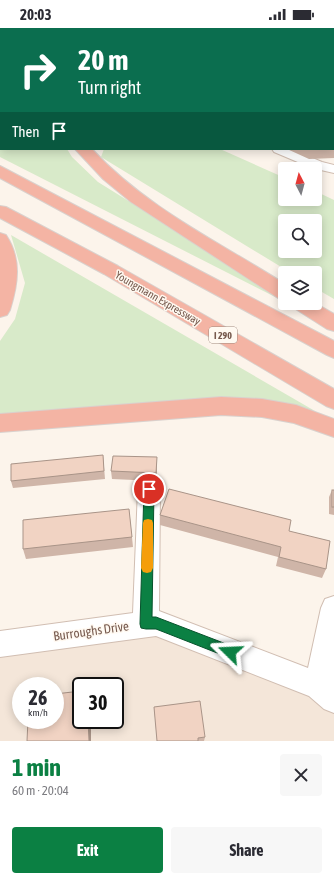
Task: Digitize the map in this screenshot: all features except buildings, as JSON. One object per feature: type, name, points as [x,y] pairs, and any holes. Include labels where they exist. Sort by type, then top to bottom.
[{"type":"highway","points":[[84,150],[100,169],[121,188],[162,216],[278,289]]},
{"type":"highway","points":[[0,171],[334,350]]},
{"type":"highway","name":"Youngmann Expressway","points":[[0,211],[111,270],[334,400]]},
{"type":"highway","points":[[0,239],[10,271],[7,290],[0,310]]},
{"type":"highway","points":[[312,310],[334,324]]},
{"type":"highway","points":[[0,423],[221,406],[262,408],[296,414],[334,428]]},
{"type":"street","points":[[281,150],[310,162]]},
{"type":"street","points":[[322,165],[334,164]]},
{"type":"street","points":[[322,166],[334,169]]},
{"type":"street","points":[[146,624],[149,489]]},
{"type":"street","points":[[326,692],[334,608]]},
{"type":"street","name":"Burroughs Drive","points":[[0,644],[156,623],[326,692]]},
{"type":"shaded area","points":[[146,624],[334,699],[334,741],[0,741],[0,644]]},
{"type":"green space","points":[[0,150],[68,150],[72,157],[98,182],[270,289],[278,298],[0,157]]},
{"type":"green space","points":[[104,150],[222,150],[278,175],[278,206],[322,206],[322,194],[334,200],[334,299],[322,292],[322,266],[280,266],[101,157]]},
{"type":"green space","points":[[11,235],[315,411],[284,403],[0,415],[0,341],[15,319],[25,283]]},
{"type":"slow traffic","points":[[147,568],[148,523]]},
{"type":"route","points":[[149,489],[146,624],[156,623],[230,652]]}]
